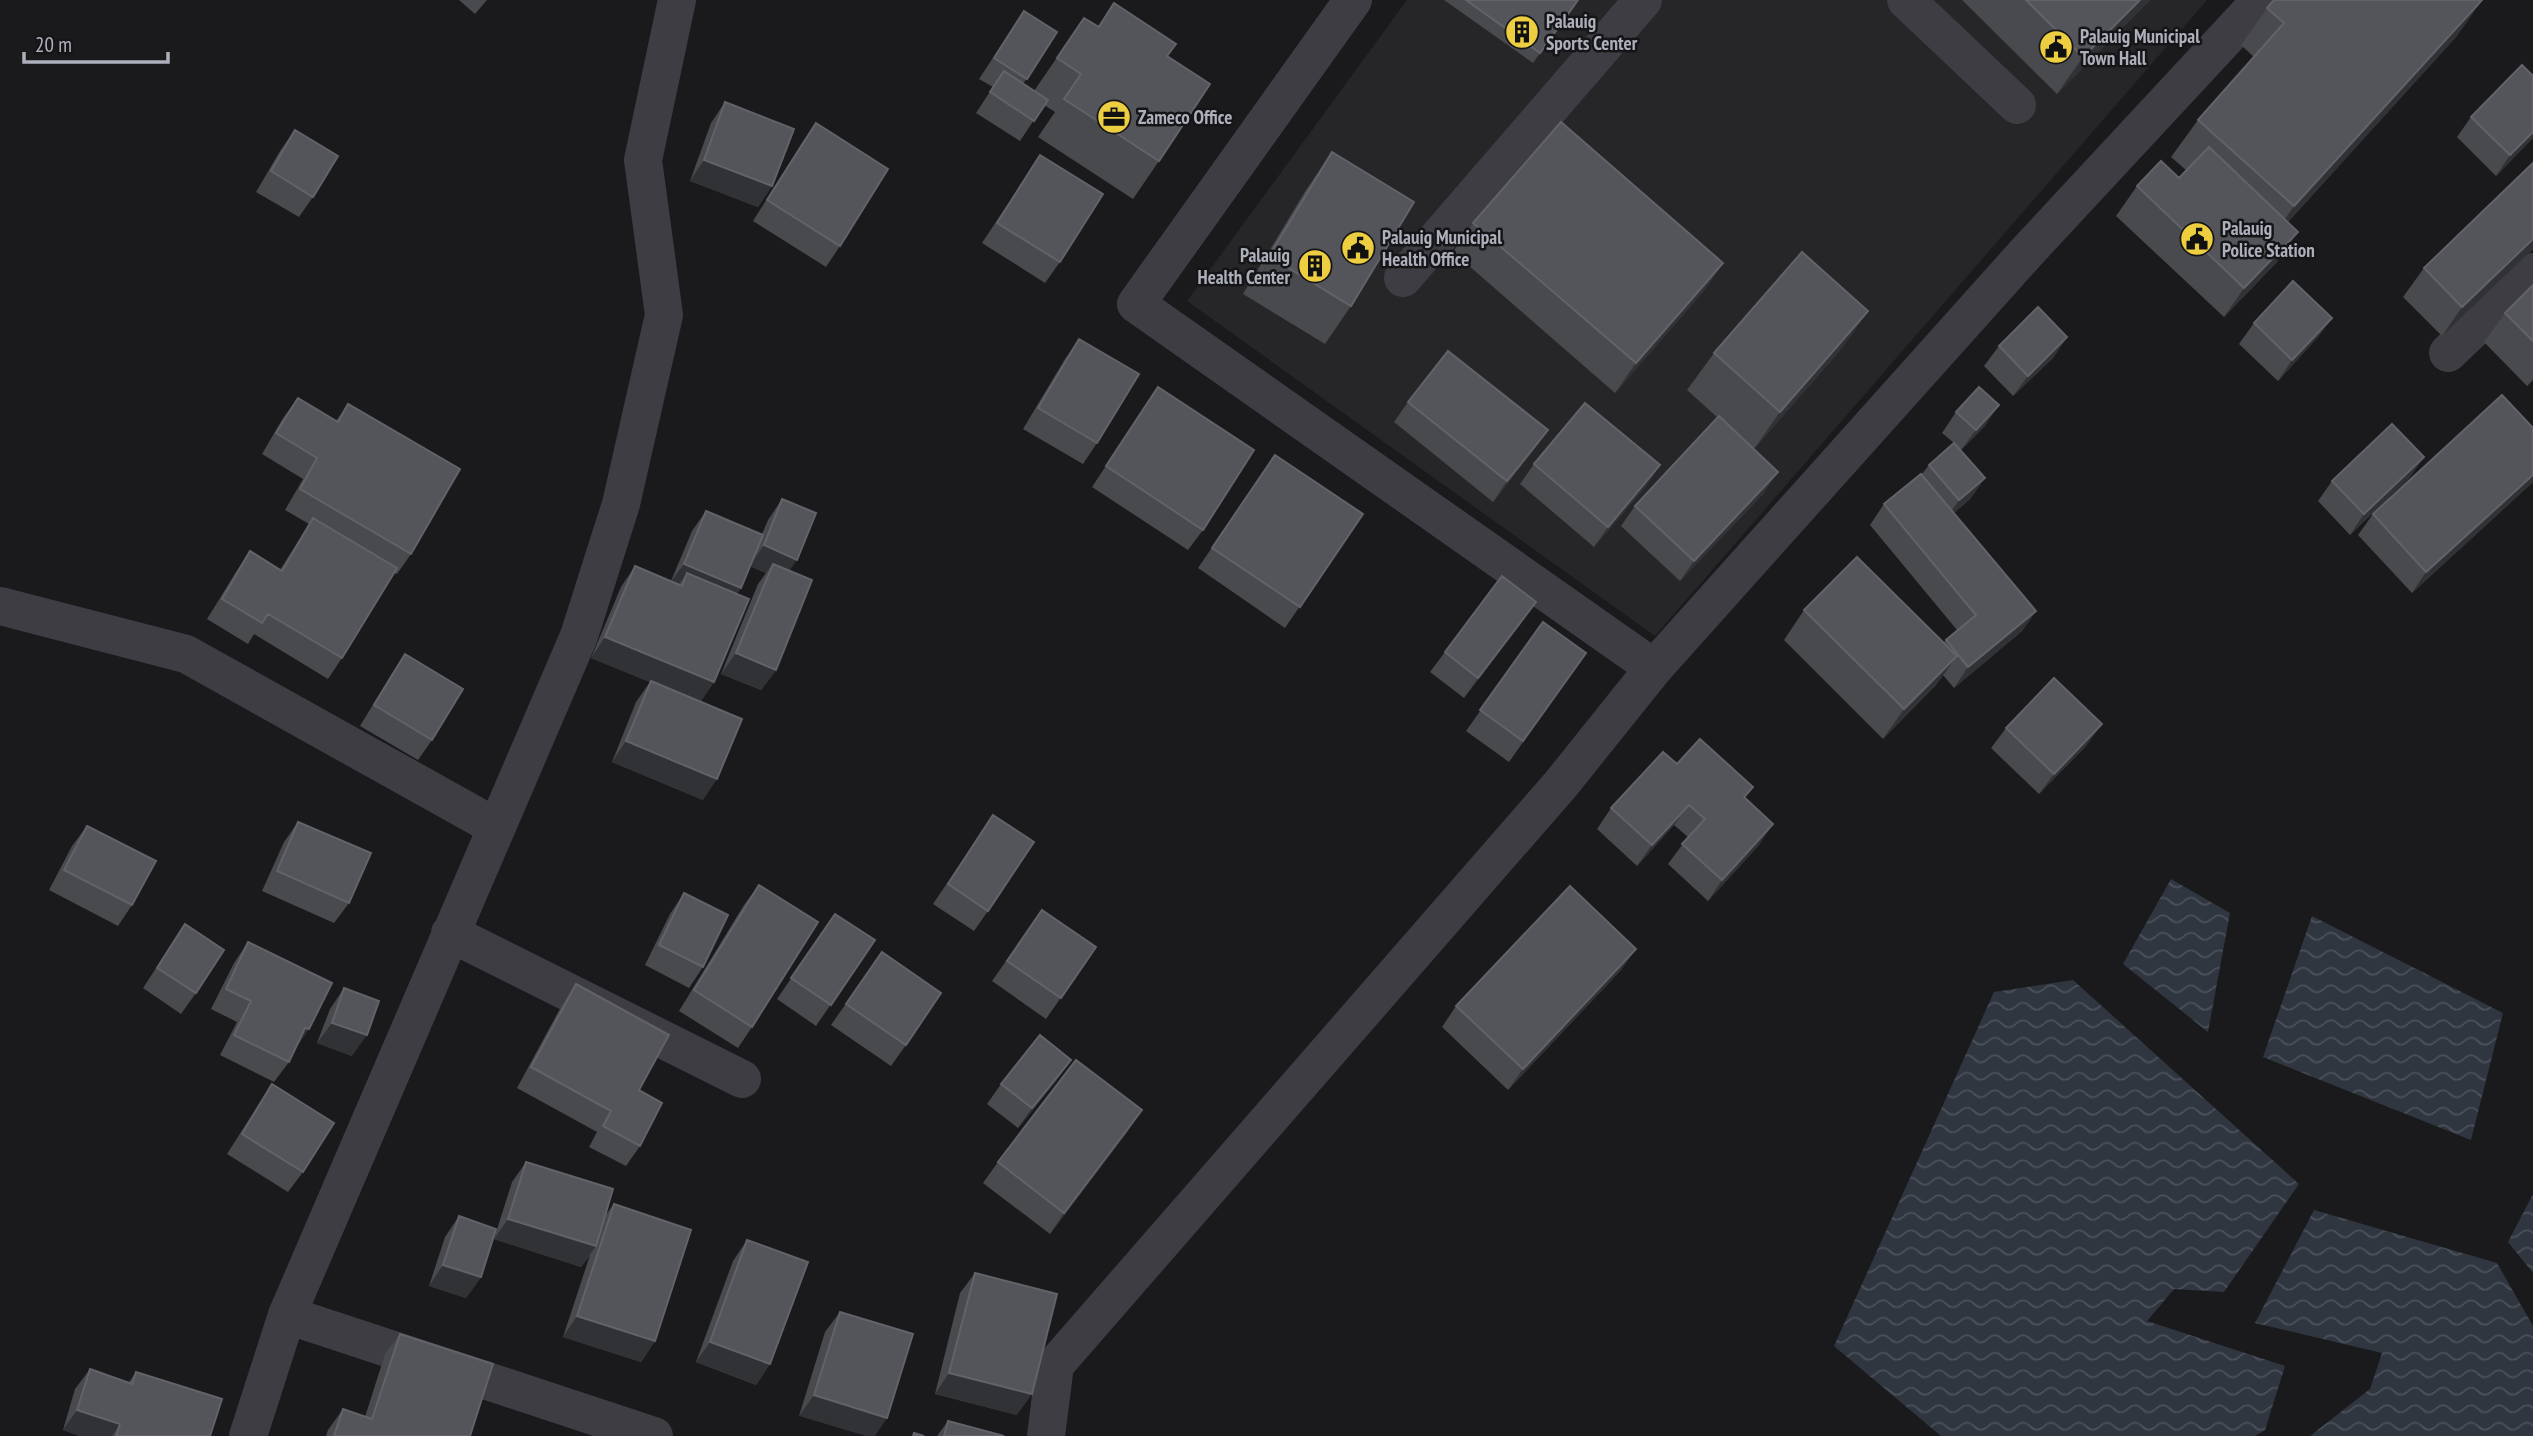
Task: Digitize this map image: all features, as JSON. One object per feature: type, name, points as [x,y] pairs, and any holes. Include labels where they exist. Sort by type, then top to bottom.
[{"type":"street","points":[[248,1436],[287,1315],[579,636],[621,504],[664,315],[643,160],[677,0]]},
{"type":"street","points":[[1353,0],[1136,304],[1654,668]]},
{"type":"street","points":[[1403,278],[1643,0]]},
{"type":"street","points":[[1906,0],[2017,105]]},
{"type":"street","points":[[1046,1436],[1055,1365],[1561,784],[1654,668],[2025,254],[2262,0]]},
{"type":"street","points":[[2448,353],[2533,272]]},
{"type":"street","points":[[0,606],[186,654],[496,827]]},
{"type":"street","points":[[450,933],[741,1079]]},
{"type":"street","points":[[287,1315],[654,1436]]},
{"type":"shaded area","points":[[1407,0],[2207,0],[1655,636],[1187,301]]},
{"type":"water","points":[[2171,879],[2230,913],[2208,1032],[2123,964]]},
{"type":"water","points":[[2312,916],[2503,1013],[2471,1140],[2263,1057]]},
{"type":"water","points":[[2073,980],[2299,1184],[2224,1292],[2174,1289],[2147,1321],[2285,1366],[2265,1430],[2255,1436],[1941,1436],[1834,1346],[1994,992]]},
{"type":"water","points":[[2533,1194],[2533,1273],[2508,1242]]},
{"type":"water","points":[[2314,1210],[2497,1263],[2533,1326],[2533,1436],[2310,1436],[2370,1389],[2382,1353],[2255,1323]]},
{"type":"building","name":"Palauig Sports Center","points":[[1466,0],[1578,0],[1540,53]]},
{"type":"building","points":[[2026,0],[2140,0],[2083,57]]},
{"type":"building","points":[[2274,0],[2482,0],[2294,206],[2198,120],[2284,23],[2267,8]]},
{"type":"building","points":[[1114,3],[1176,44],[1167,56],[1210,84],[1159,161],[1064,99],[1081,74],[1057,58],[1084,18],[1099,27]]},
{"type":"building","points":[[1024,11],[1057,32],[1027,79],[994,58]]},
{"type":"building","points":[[2522,65],[2533,76],[2533,132],[2510,155],[2471,117]]},
{"type":"building","points":[[1004,71],[1048,100],[1034,121],[990,92]]},
{"type":"building","points":[[725,102],[794,129],[772,186],[704,160]]},
{"type":"building","points":[[1561,122],[1723,263],[1636,363],[1473,223]]},
{"type":"building","points":[[816,123],[888,169],[840,246],[767,200]]},
{"type":"building","points":[[295,130],[338,156],[313,197],[271,171]]},
{"type":"building","points":[[2209,147],[2298,232],[2244,288],[2137,186],[2161,161],[2179,178]]},
{"type":"building","name":"Palauig Health Center","points":[[1332,152],[1414,202],[1351,306],[1269,256]]},
{"type":"building","points":[[1040,155],[1103,194],[1060,262],[997,223]]},
{"type":"building","points":[[2533,163],[2533,239],[2462,307],[2424,268]]},
{"type":"building","points":[[1802,252],[1868,311],[1780,412],[1714,353]]},
{"type":"building","points":[[2293,281],[2332,318],[2292,360],[2254,323]]},
{"type":"building","points":[[2533,285],[2533,341],[2505,313]]},
{"type":"building","points":[[2038,307],[2067,337],[2028,376],[1999,346]]},
{"type":"building","points":[[1079,339],[1139,374],[1097,443],[1038,408]]},
{"type":"building","points":[[1448,351],[1548,430],[1507,481],[1408,402]]},
{"type":"building","points":[[1158,387],[1254,450],[1203,530],[1106,466]]},
{"type":"building","points":[[1979,387],[1999,405],[1976,430],[1956,412]]},
{"type":"building","points":[[2502,395],[2533,428],[2533,475],[2426,572],[2373,514]]},
{"type":"building","points":[[298,398],[338,422],[348,404],[460,469],[411,554],[300,489],[317,458],[276,433]]},
{"type":"building","points":[[1585,403],[1660,465],[1608,527],[1534,464]]},
{"type":"building","points":[[1719,416],[1778,472],[1694,561],[1635,506]]},
{"type":"building","points":[[2392,424],[2424,457],[2364,514],[2332,481]]},
{"type":"building","points":[[1954,443],[1985,478],[1959,500],[1929,465]]},
{"type":"building","points":[[1275,455],[1363,514],[1300,607],[1212,548]]},
{"type":"building","points":[[1921,474],[2036,611],[1968,667],[1946,640],[1976,615],[1884,504]]},
{"type":"building","points":[[782,499],[816,513],[797,560],[764,545]]},
{"type":"building","points":[[706,511],[763,535],[741,588],[684,564]]},
{"type":"building","points":[[313,518],[397,568],[342,658],[268,614],[262,623],[222,599],[250,551],[282,571]]},
{"type":"building","points":[[1857,557],[1957,656],[1904,709],[1804,610]]},
{"type":"building","points":[[773,564],[812,580],[776,670],[736,653]]},
{"type":"building","points":[[635,566],[682,586],[687,573],[749,599],[714,682],[605,637]]},
{"type":"building","points":[[1502,576],[1536,602],[1478,678],[1445,652]]},
{"type":"building","points":[[1543,622],[1586,653],[1523,741],[1480,710]]},
{"type":"building","points":[[405,654],[463,689],[432,740],[374,705]]},
{"type":"building","points":[[2054,678],[2102,724],[2054,774],[2006,728]]},
{"type":"building","points":[[651,681],[742,719],[717,779],[626,741]]},
{"type":"building","points":[[1700,739],[1753,787],[1744,797],[1773,824],[1722,880],[1682,844],[1705,819],[1689,805],[1652,845],[1611,808],[1663,752],[1677,764]]},
{"type":"building","points":[[993,815],[1034,842],[988,911],[948,884]]},
{"type":"building","points":[[298,822],[371,853],[349,903],[277,871]]},
{"type":"building","points":[[87,826],[156,861],[132,905],[64,870]]},
{"type":"building","points":[[759,885],[818,922],[752,1027],[694,990]]},
{"type":"building","points":[[1570,886],[1636,949],[1523,1069],[1456,1006]]},
{"type":"building","points":[[684,893],[728,915],[703,967],[659,945]]},
{"type":"building","points":[[1042,910],[1096,947],[1061,998],[1007,961]]},
{"type":"building","points":[[835,914],[875,940],[831,1005],[791,978]]},
{"type":"building","points":[[185,924],[224,950],[196,993],[157,968]]},
{"type":"building","points":[[248,942],[332,983],[309,1029],[305,1028],[289,1062],[234,1035],[251,1001],[226,989]]},
{"type":"building","points":[[882,952],[941,993],[906,1045],[846,1004]]},
{"type":"building","points":[[576,984],[669,1035],[639,1090],[662,1103],[640,1146],[603,1126],[611,1111],[531,1067]]},
{"type":"building","points":[[344,988],[379,1001],[367,1035],[332,1023]]},
{"type":"building","points":[[1040,1035],[1071,1060],[1032,1108],[1001,1084]]},
{"type":"building","points":[[1076,1060],[1142,1110],[1064,1213],[998,1162]]},
{"type":"building","points":[[272,1084],[334,1123],[303,1172],[242,1134]]},
{"type":"building","points":[[526,1162],[613,1189],[596,1246],[508,1219]]},
{"type":"building","points":[[614,1204],[691,1230],[655,1341],[577,1316]]},
{"type":"building","points":[[459,1216],[496,1229],[481,1277],[443,1265]]},
{"type":"building","points":[[747,1240],[808,1262],[770,1364],[710,1342]]},
{"type":"building","points":[[975,1273],[1057,1294],[1032,1394],[949,1373]]},
{"type":"building","points":[[840,1312],[913,1334],[887,1418],[814,1395]]},
{"type":"building","points":[[400,1334],[493,1364],[470,1436],[334,1436],[343,1409],[372,1419]]},
{"type":"building","points":[[90,1369],[132,1384],[136,1372],[222,1399],[210,1436],[116,1436],[120,1424],[77,1410]]},
{"type":"building","points":[[948,1421],[1004,1436],[944,1436]]},
{"type":"place","name":"Palauig Sports Center","points":[[1522,32]]},
{"type":"place","name":"Palauig Municipal Town Hall","points":[[2056,47]]},
{"type":"place","name":"Zameco Office","points":[[1114,117]]},
{"type":"place","name":"Palauig Police Station","points":[[2197,239]]},
{"type":"place","name":"Palauig Municipal Health Office","points":[[1358,248]]},
{"type":"place","name":"Palauig Health Center","points":[[1315,266]]}]
